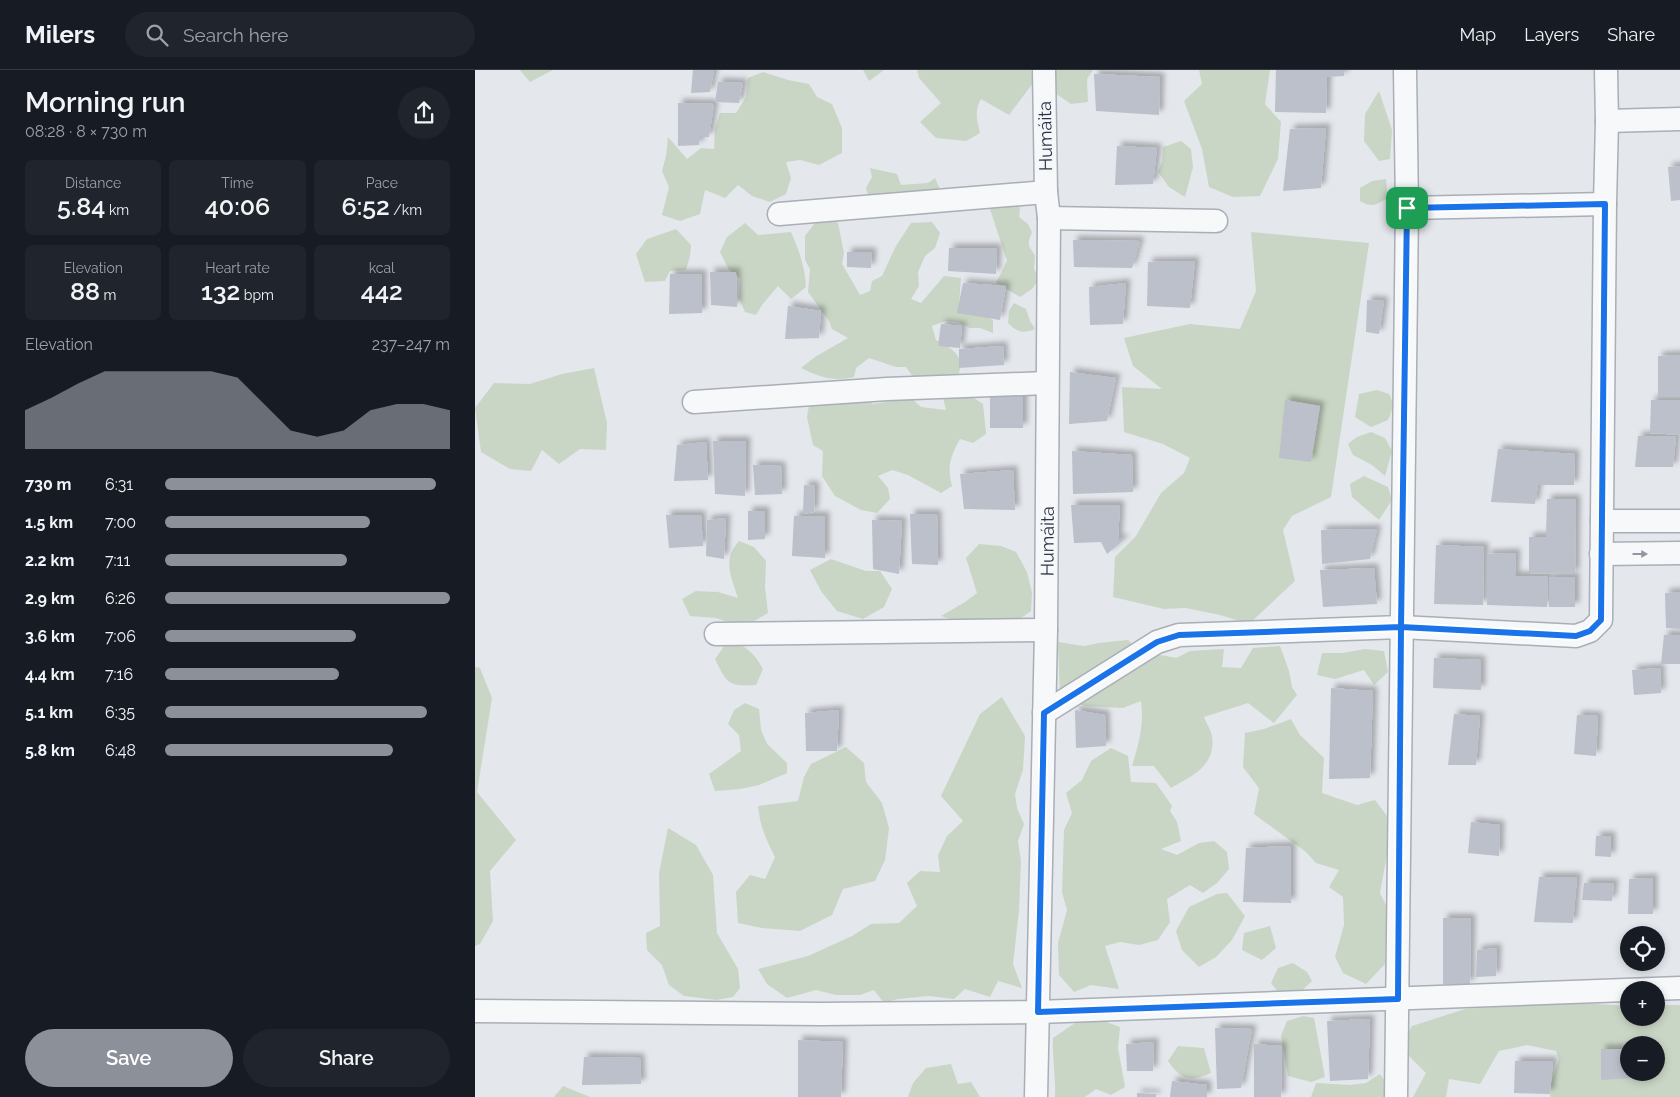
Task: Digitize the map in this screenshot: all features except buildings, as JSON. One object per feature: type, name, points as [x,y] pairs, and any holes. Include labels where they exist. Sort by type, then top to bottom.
[{"type":"street","name":"Humáita","points":[[1036,1097],[1046,630],[1049,218],[1046,192],[1044,70]]},
{"type":"street","points":[[1396,1097],[1407,208],[1405,70]]},
{"type":"street","points":[[1044,713],[1157,642],[1179,635],[1401,627],[1576,636],[1590,631],[1601,620],[1606,70]]},
{"type":"street","points":[[1607,121],[1680,119]]},
{"type":"street","points":[[779,214],[1046,192]]},
{"type":"street","points":[[1407,208],[1605,204]]},
{"type":"street","points":[[1049,218],[1216,221]]},
{"type":"street","points":[[694,402],[887,389],[1047,383]]},
{"type":"street","points":[[1602,521],[1680,521]]},
{"type":"street","points":[[1601,554],[1680,553]]},
{"type":"street","points":[[716,634],[1046,630]]},
{"type":"street","points":[[475,1011],[821,1014],[1038,1012],[1680,988]]},
{"type":"green space","points":[[520,70],[553,70],[530,82]]},
{"type":"green space","points":[[863,70],[884,70],[869,81]]},
{"type":"green space","points":[[917,70],[1031,70],[1033,83],[1009,115],[981,99],[977,112],[980,133],[966,141],[936,138],[920,122],[941,103],[919,78]]},
{"type":"green space","points":[[1054,70],[1093,70],[1087,79],[1088,102],[1071,104],[1055,93]]},
{"type":"green space","points":[[1199,70],[1270,70],[1265,104],[1281,122],[1278,159],[1260,196],[1233,197],[1209,187],[1202,149],[1184,101],[1202,84]]},
{"type":"green space","points":[[763,72],[809,84],[817,97],[832,104],[842,128],[842,153],[819,165],[800,160],[786,162],[791,178],[786,194],[770,202],[752,196],[738,185],[725,198],[705,190],[700,214],[680,221],[662,215],[669,187],[662,171],[668,137],[687,159],[701,148],[714,149],[715,129],[720,113],[736,113],[746,97],[748,78]]},
{"type":"green space","points":[[1379,91],[1392,130],[1390,159],[1379,161],[1364,141],[1365,114]]},
{"type":"green space","points":[[1181,141],[1191,149],[1193,167],[1185,197],[1169,187],[1158,172],[1162,162],[1163,147]]},
{"type":"green space","points":[[870,168],[897,174],[901,185],[928,183],[935,178],[942,194],[869,199],[866,188],[872,177]]},
{"type":"green space","points":[[1386,179],[1388,198],[1374,205],[1360,201],[1360,188],[1372,181]]},
{"type":"green space","points":[[993,195],[1016,197],[1020,209],[1019,217],[1028,224],[1032,232],[1029,246],[1035,256],[1034,269],[1039,279],[1032,289],[1020,297],[996,283],[1007,261],[990,209]]},
{"type":"green space","points":[[829,219],[838,223],[844,253],[842,264],[860,295],[870,291],[872,281],[882,276],[896,246],[911,223],[932,222],[940,233],[935,248],[925,256],[918,272],[919,286],[911,299],[921,303],[944,276],[961,278],[959,303],[993,320],[993,333],[980,328],[970,328],[958,322],[945,321],[932,326],[936,340],[954,351],[959,359],[960,371],[953,383],[916,381],[906,367],[896,367],[869,358],[856,368],[854,377],[827,378],[801,368],[815,357],[848,338],[832,329],[829,321],[808,292],[810,269],[805,260],[805,236],[814,224]]},
{"type":"green space","points":[[745,223],[758,235],[791,232],[801,259],[806,287],[791,299],[778,286],[756,315],[745,312],[739,298],[740,278],[729,270],[720,252],[727,237]]},
{"type":"green space","points":[[676,229],[691,245],[686,270],[670,271],[665,281],[645,282],[636,254],[647,239]]},
{"type":"green space","points":[[1251,232],[1369,243],[1331,497],[1292,516],[1283,530],[1295,581],[1249,624],[1220,615],[1186,608],[1164,609],[1113,597],[1115,557],[1136,536],[1161,493],[1184,473],[1190,458],[1163,444],[1124,432],[1122,387],[1162,389],[1133,366],[1124,338],[1190,324],[1240,329],[1256,291]]},
{"type":"green space","points":[[1014,303],[1026,309],[1035,329],[1020,331],[1008,323],[1009,311]]},
{"type":"green space","points":[[594,368],[607,423],[606,450],[580,449],[559,464],[542,450],[531,471],[510,469],[481,452],[475,408],[494,383],[530,384],[562,374]]},
{"type":"green space","points":[[958,387],[983,404],[986,434],[973,443],[960,439],[950,462],[952,486],[941,493],[908,475],[892,470],[878,476],[888,488],[890,499],[877,513],[861,510],[835,496],[822,476],[823,451],[813,445],[807,417],[810,399],[856,389],[873,404],[911,398],[921,407],[946,410],[942,393]]},
{"type":"green space","points":[[1377,390],[1389,394],[1394,405],[1388,420],[1371,427],[1355,417],[1359,394]]},
{"type":"green space","points":[[1371,432],[1385,438],[1392,451],[1385,476],[1372,465],[1353,455],[1348,444],[1357,437]]},
{"type":"green space","points":[[1364,476],[1388,487],[1392,500],[1379,520],[1352,497],[1350,484]]},
{"type":"green space","points":[[739,541],[754,547],[766,561],[765,587],[768,613],[749,624],[736,625],[716,618],[690,616],[682,599],[696,591],[718,592],[738,598],[729,562],[734,548]]},
{"type":"green space","points":[[979,544],[1001,546],[1016,552],[1027,572],[1032,593],[1031,611],[1017,621],[966,624],[941,616],[977,593],[966,558]]},
{"type":"green space","points":[[831,559],[866,571],[880,571],[892,589],[884,607],[863,619],[837,611],[821,591],[810,570]]},
{"type":"green space","points":[[729,639],[749,651],[760,663],[763,669],[756,685],[734,684],[729,682],[723,673],[715,659]]},
{"type":"green space","points":[[1128,640],[1140,651],[1176,658],[1190,651],[1224,649],[1222,667],[1241,668],[1253,648],[1280,646],[1289,671],[1292,687],[1297,695],[1274,723],[1248,703],[1204,717],[1212,736],[1212,746],[1207,762],[1195,774],[1171,788],[1154,766],[1132,766],[1140,734],[1142,718],[1141,701],[1123,708],[1086,706],[1060,698],[1058,642],[1084,646]]},
{"type":"green space","points":[[1365,649],[1384,651],[1388,672],[1374,685],[1364,670],[1335,679],[1317,675],[1322,653],[1343,653]]},
{"type":"green space","points":[[475,667],[480,668],[492,698],[477,792],[516,840],[490,871],[493,921],[480,944],[475,946]]},
{"type":"green space","points":[[1002,697],[1025,736],[1023,770],[1015,794],[1017,808],[1024,824],[1018,841],[1021,861],[1019,910],[1013,964],[1022,988],[998,981],[990,997],[965,989],[954,999],[929,996],[898,999],[884,1003],[874,990],[860,995],[836,995],[816,990],[787,998],[767,984],[758,969],[808,956],[852,936],[871,924],[899,923],[917,906],[907,883],[920,871],[940,872],[938,855],[947,836],[963,821],[941,796],[980,714]]},
{"type":"green space","points":[[745,703],[759,709],[761,730],[767,744],[787,763],[787,773],[759,785],[715,791],[709,774],[741,751],[739,735],[728,724],[734,710]]},
{"type":"green space","points":[[1291,719],[1300,735],[1324,758],[1322,793],[1357,805],[1375,800],[1387,816],[1389,843],[1380,893],[1387,907],[1385,964],[1366,984],[1343,973],[1335,957],[1344,925],[1343,897],[1329,887],[1339,870],[1316,863],[1306,852],[1254,814],[1259,788],[1243,767],[1245,733],[1264,729]]},
{"type":"green space","points":[[846,747],[864,763],[866,782],[882,803],[889,828],[885,860],[875,881],[843,889],[832,915],[800,931],[762,928],[738,923],[736,892],[750,875],[765,879],[775,857],[764,833],[758,806],[798,801],[804,777],[811,764]]},
{"type":"green space","points":[[1111,748],[1128,756],[1131,782],[1156,783],[1172,806],[1170,811],[1177,822],[1181,841],[1161,849],[1177,855],[1199,843],[1214,841],[1227,852],[1229,869],[1217,883],[1203,893],[1190,885],[1167,899],[1170,922],[1158,940],[1139,945],[1120,942],[1105,946],[1119,989],[1091,985],[1074,992],[1059,975],[1058,943],[1067,910],[1062,892],[1064,830],[1072,813],[1066,793],[1082,780],[1091,761]]},
{"type":"green space","points":[[668,828],[696,845],[713,875],[717,933],[738,969],[740,988],[733,997],[716,1000],[684,996],[669,985],[662,965],[647,950],[646,933],[660,926],[659,873]]},
{"type":"green space","points":[[1227,893],[1245,916],[1232,940],[1216,957],[1199,967],[1182,950],[1176,931],[1189,907],[1217,894]]},
{"type":"green space","points":[[1270,926],[1276,948],[1262,960],[1242,950],[1244,933]]},
{"type":"green space","points":[[1293,963],[1307,972],[1312,981],[1297,995],[1279,993],[1271,983],[1278,968]]},
{"type":"green space","points":[[1564,1002],[1620,1005],[1620,1026],[1665,1026],[1665,1005],[1680,1005],[1680,1097],[1551,1097],[1551,1082],[1559,1059],[1556,1051],[1527,1045],[1499,1051],[1480,1084],[1449,1079],[1446,1097],[1413,1097],[1426,1073],[1408,1055],[1405,1038],[1412,1026],[1465,1009]]},
{"type":"green space","points":[[1303,1016],[1314,1018],[1325,1077],[1311,1082],[1288,1076],[1281,1036],[1287,1021]]},
{"type":"green space","points":[[1101,1020],[1120,1027],[1118,1048],[1125,1087],[1111,1095],[1096,1089],[1085,1097],[1055,1097],[1053,1038],[1075,1023]]},
{"type":"green space","points":[[1178,1046],[1204,1048],[1211,1073],[1198,1078],[1187,1078],[1177,1072],[1168,1061]]},
{"type":"green space","points":[[951,1064],[958,1084],[971,1082],[980,1097],[908,1097],[913,1083],[926,1068]]},
{"type":"green space","points":[[1380,1074],[1388,1086],[1387,1097],[1311,1097],[1316,1083],[1350,1085],[1366,1083]]},
{"type":"green space","points":[[563,1086],[590,1097],[554,1097]]},
{"type":"route","points":[[1407,208],[1401,627],[1179,635],[1157,642],[1044,713],[1038,1012],[1398,999],[1401,627],[1576,636],[1590,631],[1601,620],[1605,204],[1407,208]]}]
